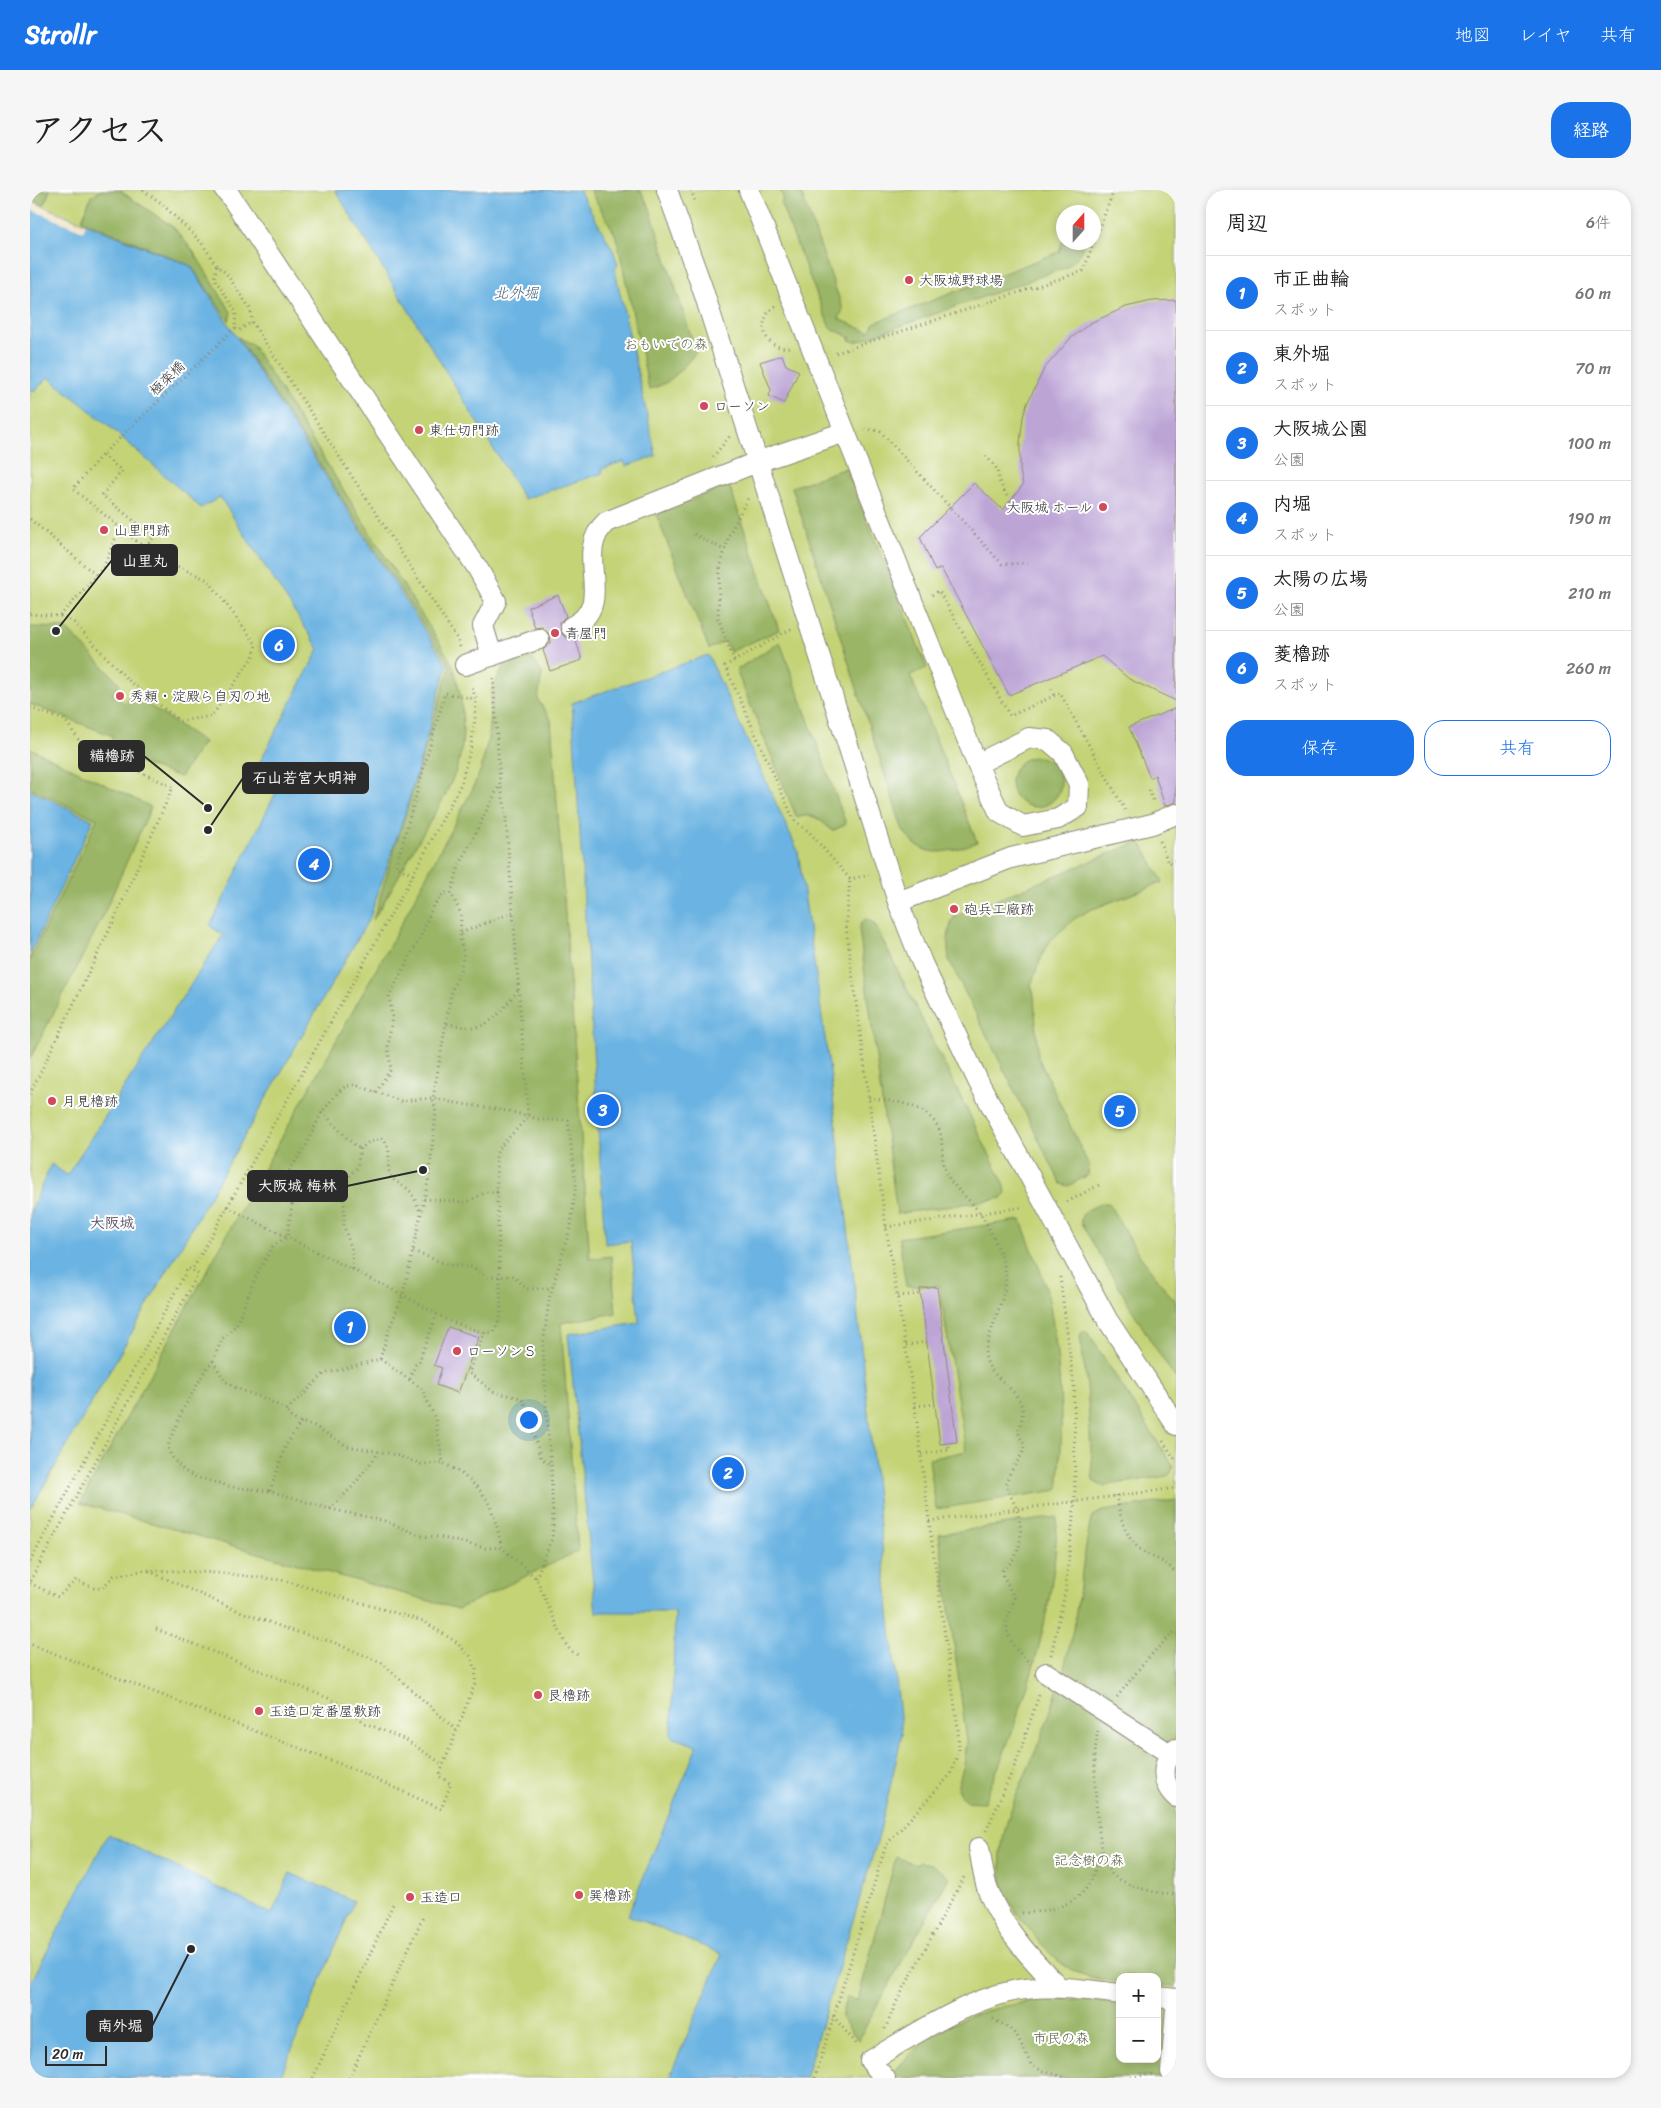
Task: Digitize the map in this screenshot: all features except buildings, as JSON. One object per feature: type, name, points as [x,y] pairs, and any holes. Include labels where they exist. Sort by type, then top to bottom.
[{"type":"street","points":[[224,190],[229,194],[478,569],[496,602],[483,626],[492,656]]},
{"type":"street","points":[[667,190],[702,287],[887,870],[922,963],[978,1081],[1107,1319],[1176,1425]]},
{"type":"street","points":[[749,190],[816,360],[854,430],[977,764],[999,812],[1023,826],[1058,820],[1078,807],[1079,784],[1063,753],[1048,740],[1029,738],[977,764]]},
{"type":"street","points":[[571,628],[581,622],[589,613],[593,604],[591,547],[599,529],[606,522],[646,504],[758,462],[854,430]]},
{"type":"street","points":[[465,665],[539,639]]},
{"type":"street","points":[[898,902],[1011,858],[1144,826],[1176,814]]},
{"type":"street","points":[[1046,1673],[1106,1713],[1173,1752],[1164,1766],[1164,1779],[1170,1791],[1176,1797]]},
{"type":"street","points":[[979,1848],[988,1892],[1008,1929],[1034,1963],[1060,1988]]},
{"type":"street","points":[[885,2078],[870,2060],[919,2031],[967,2007],[1024,1989],[1060,1988],[1116,1994]]},
{"type":"street","points":[[1161,1997],[1176,1999]]},
{"type":"street","points":[[1171,2072],[1176,2008]]},
{"type":"path","points":[[143,190],[179,219],[201,242],[217,266],[226,273],[251,310],[252,322],[458,640],[476,700],[471,746],[461,784],[413,875],[192,1270]]},
{"type":"path","points":[[691,190],[697,209]]},
{"type":"path","points":[[816,360],[1083,271],[1114,190]]},
{"type":"path","points":[[217,266],[214,278],[236,312],[235,328],[238,331],[252,322]]},
{"type":"path","points":[[790,296],[771,309],[763,321],[763,329],[772,343],[784,348],[792,347],[808,338]]},
{"type":"path","name":"極楽橋","points":[[122,528],[73,489],[103,455],[235,328]]},
{"type":"path","points":[[854,430],[866,437]]},
{"type":"path","points":[[880,431],[1002,564],[1031,563]]},
{"type":"path","points":[[103,455],[122,472],[102,494],[154,537],[146,548]]},
{"type":"path","points":[[986,456],[997,469],[1000,483],[1009,499]]},
{"type":"path","points":[[734,661],[718,618],[720,568],[729,535],[750,495]]},
{"type":"path","points":[[30,520],[97,576]]},
{"type":"path","points":[[30,614],[60,616],[74,623],[128,679],[180,721],[212,716],[254,655],[256,644],[208,580],[156,557],[122,528],[114,540],[104,567],[60,616]]},
{"type":"path","points":[[694,534],[724,550]]},
{"type":"path","points":[[929,597],[939,591],[1010,716],[1060,693],[1168,863],[1176,861]]},
{"type":"path","points":[[792,629],[725,666],[794,820],[809,832],[850,880],[846,927],[886,1227],[922,1454],[929,1521],[958,1729],[959,1751],[950,1776],[886,1845],[815,2078]]},
{"type":"path","points":[[227,1207],[403,1295],[449,1321],[484,1332],[494,1332],[501,1315],[496,1154],[499,1148],[528,1117],[505,807],[500,784],[492,656]]},
{"type":"path","points":[[1052,690],[1054,696]]},
{"type":"path","points":[[413,875],[396,866],[446,693],[476,700]]},
{"type":"path","points":[[30,708],[65,720],[78,739],[94,751],[172,787],[115,918],[30,1094]]},
{"type":"path","points":[[380,1359],[403,1295],[424,1199],[436,1113],[433,1098],[452,989],[460,972],[464,954],[460,939],[461,914],[451,893],[459,866],[500,784]]},
{"type":"path","points":[[850,880],[887,870]]},
{"type":"path","points":[[376,1092],[391,1069],[388,1047],[392,1016],[389,1003],[392,986],[420,938],[436,899],[444,893],[451,893]]},
{"type":"path","points":[[461,933],[513,912]]},
{"type":"path","points":[[447,1024],[473,1028],[486,1024],[498,1015],[519,989]]},
{"type":"path","points":[[502,1548],[485,1548],[439,1537],[422,1536],[384,1521],[330,1509],[270,1491],[232,1487],[196,1477],[184,1471],[171,1456],[168,1448],[175,1424],[207,1368],[213,1361],[222,1339],[236,1325],[264,1261],[273,1246],[287,1237],[292,1205],[288,1173],[306,1145],[322,1112],[338,1092],[346,1086],[356,1085],[401,1102],[433,1098],[542,1120],[568,1120],[576,1184],[572,1225],[549,1299],[543,1346],[546,1421],[551,1465],[552,1538],[536,1578]]},
{"type":"path","points":[[869,1098],[900,1102],[933,1119],[941,1134],[942,1163],[946,1172],[950,1180],[980,1213],[1002,1257],[1005,1269],[1005,1286],[985,1353],[986,1362],[991,1370],[1020,1399],[1023,1420],[1018,1431],[1025,1446],[1024,1454],[1013,1466],[1007,1483],[1007,1489],[1016,1509],[1020,1546],[1014,1561],[1004,1570],[1003,1575],[1014,1598],[1008,1618],[1008,1631],[1015,1648],[1022,1656],[1046,1673]]},
{"type":"path","points":[[322,1112],[360,1149]]},
{"type":"path","points":[[353,1270],[352,1251],[344,1226],[344,1191],[350,1173],[357,1168],[360,1149],[376,1139],[381,1138],[386,1141],[390,1157],[390,1174],[395,1181],[409,1190],[421,1213]]},
{"type":"path","points":[[1069,1211],[1065,1203],[1099,1185]]},
{"type":"path","points":[[424,1199],[467,1202],[486,1192],[497,1192]]},
{"type":"path","points":[[886,1227],[1045,1205]]},
{"type":"path","points":[[413,1251],[449,1265],[472,1267],[488,1276],[499,1278],[513,1276],[527,1289],[552,1288]]},
{"type":"path","points":[[30,1562],[188,1268],[198,1274],[30,1582],[58,1597],[76,1580],[94,1588],[102,1588],[114,1576],[146,1570],[221,1573],[282,1580],[423,1621],[456,1642],[470,1656],[476,1669],[475,1683],[439,1776],[451,1784],[441,1809],[358,1771],[30,1644]]},
{"type":"path","points":[[833,2016],[870,2060],[897,2001],[979,1848],[1018,1758],[1046,1673],[1065,1593],[1075,1500],[1074,1388],[1059,1272]]},
{"type":"path","points":[[898,1296],[921,1294]]},
{"type":"path","points":[[410,1379],[415,1365],[419,1362],[437,1314]]},
{"type":"path","points":[[484,1332],[469,1373],[494,1392],[520,1398],[524,1402],[541,1458],[551,1465]]},
{"type":"path","points":[[906,1345],[927,1342]]},
{"type":"path","points":[[286,1410],[324,1374],[380,1359],[422,1389],[435,1418],[443,1463]]},
{"type":"path","points":[[213,1361],[225,1381],[238,1389],[266,1399],[286,1410],[289,1416],[324,1431],[347,1446],[379,1452],[421,1464],[443,1463],[453,1468],[478,1489],[487,1500],[502,1548],[536,1578],[565,1643],[579,1656]]},
{"type":"path","points":[[915,1406],[935,1404]]},
{"type":"path","points":[[270,1491],[286,1445],[301,1422]]},
{"type":"path","points":[[922,1454],[949,1450],[948,1443]]},
{"type":"path","points":[[330,1509],[353,1486],[379,1452]]},
{"type":"path","points":[[929,1521],[1176,1488]]},
{"type":"path","points":[[1116,1495],[1123,1525],[1130,1539],[1138,1549],[1170,1566],[1176,1574]]},
{"type":"path","points":[[146,1570],[231,1608],[290,1630],[333,1642],[382,1663],[456,1730]]},
{"type":"path","points":[[156,1629],[328,1698],[344,1706],[365,1723],[406,1740],[444,1764]]},
{"type":"path","points":[[1176,1630],[1147,1659],[1106,1713],[1097,1735],[1095,1760],[1101,1850],[1110,1871],[1118,1879],[1138,1888],[1176,1895]]},
{"type":"path","points":[[1000,1914],[1036,1913],[1064,1906],[1087,1888],[1101,1850]]},
{"type":"path","points":[[313,2078],[394,1902]]},
{"type":"path","points":[[349,2078],[424,1915]]},
{"type":"path","points":[[967,2007],[1008,2027],[1017,2036],[1031,2064],[1039,2069],[1066,2078]]},
{"type":"green space","points":[[30,190],[1176,190],[1176,2078],[30,2078]]},
{"type":"green space","points":[[30,190],[50,190],[44,205],[30,199]]},
{"type":"green space","points":[[102,190],[119,190],[173,227],[193,251],[231,312],[229,321],[191,266],[82,220],[91,196]]},
{"type":"green space","name":"おもいでの森","points":[[590,190],[640,190],[649,206],[696,352],[676,375],[657,387],[649,389],[615,234]]},
{"type":"green space","points":[[780,190],[800,190],[843,309],[839,319],[869,332],[874,323],[1059,252],[1060,250],[1081,250],[1067,267],[856,342],[849,340],[850,337],[830,328],[781,205],[783,197]]},
{"type":"green space","points":[[238,337],[253,346],[452,663],[458,683],[463,714],[463,735],[455,772],[438,808],[373,920],[450,666]]},
{"type":"green space","points":[[846,468],[927,668],[910,675],[977,842],[955,849],[935,852],[926,850],[910,839],[902,828],[792,487]]},
{"type":"green space","points":[[729,485],[779,630],[730,652],[725,641],[709,649],[656,514]]},
{"type":"green space","points":[[30,627],[63,628],[68,630],[120,684],[112,694],[124,703],[132,694],[204,742],[180,777],[108,752],[113,736],[30,704]]},
{"type":"green space","points":[[780,642],[846,824],[832,831],[816,818],[803,816],[797,818],[736,670]]},
{"type":"green space","points":[[519,651],[534,661],[542,673],[538,700],[551,720],[590,1259],[611,1256],[616,1313],[561,1323],[578,1551],[458,1609],[80,1503],[229,1231],[391,943],[472,790],[481,769],[488,739],[492,689],[509,656]]},
{"type":"green space","points":[[30,748],[151,807],[101,920],[30,1059],[30,959],[97,819],[30,788]]},
{"type":"green space","points":[[1031,757],[1041,757],[1054,764],[1061,777],[1061,787],[1054,800],[1041,807],[1031,807],[1022,803],[1015,796],[1011,787],[1011,777],[1015,768],[1022,761]]},
{"type":"green space","points":[[1140,841],[1163,882],[1090,910],[1074,919],[1051,940],[1043,953],[1031,985],[1034,995],[1038,1057],[1089,1166],[1088,1175],[1068,1186],[1061,1184],[949,960],[949,933],[954,917]]},
{"type":"green space","points":[[865,919],[875,925],[1005,1186],[1006,1193],[1003,1198],[897,1214],[859,929]]},
{"type":"green space","points":[[1102,1203],[1108,1203],[1140,1256],[1176,1303],[1176,1379],[1149,1338],[1081,1223],[1085,1212]]},
{"type":"green space","points":[[1021,1220],[1044,1280],[1053,1323],[1059,1371],[1061,1419],[1058,1490],[936,1509],[929,1459],[966,1451],[939,1286],[906,1286],[899,1238]]},
{"type":"green space","points":[[1083,1331],[1088,1333],[1173,1466],[1171,1473],[1167,1476],[1102,1486],[1093,1481],[1087,1386],[1080,1336]]},
{"type":"green space","name":"記念樹の森","points":[[1176,1500],[1176,1986],[1161,1985],[1161,1973],[1116,1973],[1116,1981],[1081,1974],[1071,1969],[1053,1956],[1024,1923],[1007,1895],[1002,1880],[1002,1844],[1006,1826],[1054,1702],[1073,1628],[1091,1519],[1094,1515],[1103,1511]]},
{"type":"green space","points":[[1057,1517],[1051,1591],[1024,1698],[984,1802],[968,1801],[960,1795],[957,1788],[964,1765],[967,1741],[939,1534]]},
{"type":"green space","points":[[896,1857],[917,1865],[919,1862],[931,1864],[949,1877],[858,2040],[841,2017],[846,1998],[858,2000]]},
{"type":"green space","name":"市民の森","points":[[1051,1998],[1116,2003],[1116,2063],[1161,2063],[1161,2007],[1176,2008],[1176,2078],[889,2078],[917,2048],[930,2037],[950,2025],[977,2014]]},
{"type":"water","name":"北外堀","points":[[335,190],[579,190],[613,250],[618,264],[615,270],[656,456],[626,466],[624,461],[602,469],[603,473],[524,499]]},
{"type":"water","points":[[30,201],[191,266],[447,665],[406,811],[370,917],[30,1510],[30,1213],[51,1164],[67,1175],[223,935],[210,926],[278,788],[253,775],[319,649],[220,497],[201,508],[108,425],[48,377],[36,390],[30,390]]},
{"type":"water","points":[[708,655],[798,851],[831,1079],[902,1735],[879,1835],[805,2078],[669,2078],[722,1954],[628,1915],[697,1746],[671,1737],[675,1612],[596,1612],[568,1334],[639,1323],[631,1241],[605,1244],[572,703]]},
{"type":"water","points":[[30,790],[93,820],[30,954]]},
{"type":"water","points":[[108,1834],[272,1914],[290,1873],[354,1901],[280,2078],[30,2078],[30,1984]]},
{"type":"pier","points":[[30,201],[86,224],[83,231],[30,209]]},
{"type":"place","name":"大阪城野球場","points":[[909,280]]},
{"type":"place","name":"ローソン","points":[[704,406]]},
{"type":"place","name":"東仕切門跡","points":[[419,430]]},
{"type":"place","name":"大阪城 ホール","points":[[1103,507]]},
{"type":"place","name":"山里門跡","points":[[104,530]]},
{"type":"place","name":"山里丸","points":[[56,631]]},
{"type":"place","name":"青屋門","points":[[555,633]]},
{"type":"place","name":"菱櫓跡","points":[[279,645]]},
{"type":"place","name":"秀頼・淀殿ら自刃の地","points":[[120,696]]},
{"type":"place","name":"糒櫓跡","points":[[208,808]]},
{"type":"place","name":"石山若宮大明神","points":[[208,830]]},
{"type":"place","name":"内堀","points":[[314,864]]},
{"type":"place","name":"砲兵工廠跡","points":[[954,909]]},
{"type":"place","name":"月見櫓跡","points":[[52,1101]]},
{"type":"place","name":"大阪城公園","points":[[603,1110]]},
{"type":"place","name":"太陽の広場","points":[[1120,1111]]},
{"type":"place","name":"大阪城 梅林","points":[[423,1170]]},
{"type":"place","name":"市正曲輪","points":[[350,1327]]},
{"type":"place","name":"ローソンＳ","points":[[457,1351]]},
{"type":"place","name":"東外堀","points":[[728,1473]]},
{"type":"place","name":"艮櫓跡","points":[[538,1695]]},
{"type":"place","name":"玉造口定番屋敷跡","points":[[259,1711]]},
{"type":"place","name":"巽櫓跡","points":[[579,1895]]},
{"type":"place","name":"玉造口","points":[[410,1897]]},
{"type":"place","name":"南外堀","points":[[191,1949]]},
{"type":"district","name":"大阪城","points":[[112,1223]]}]
